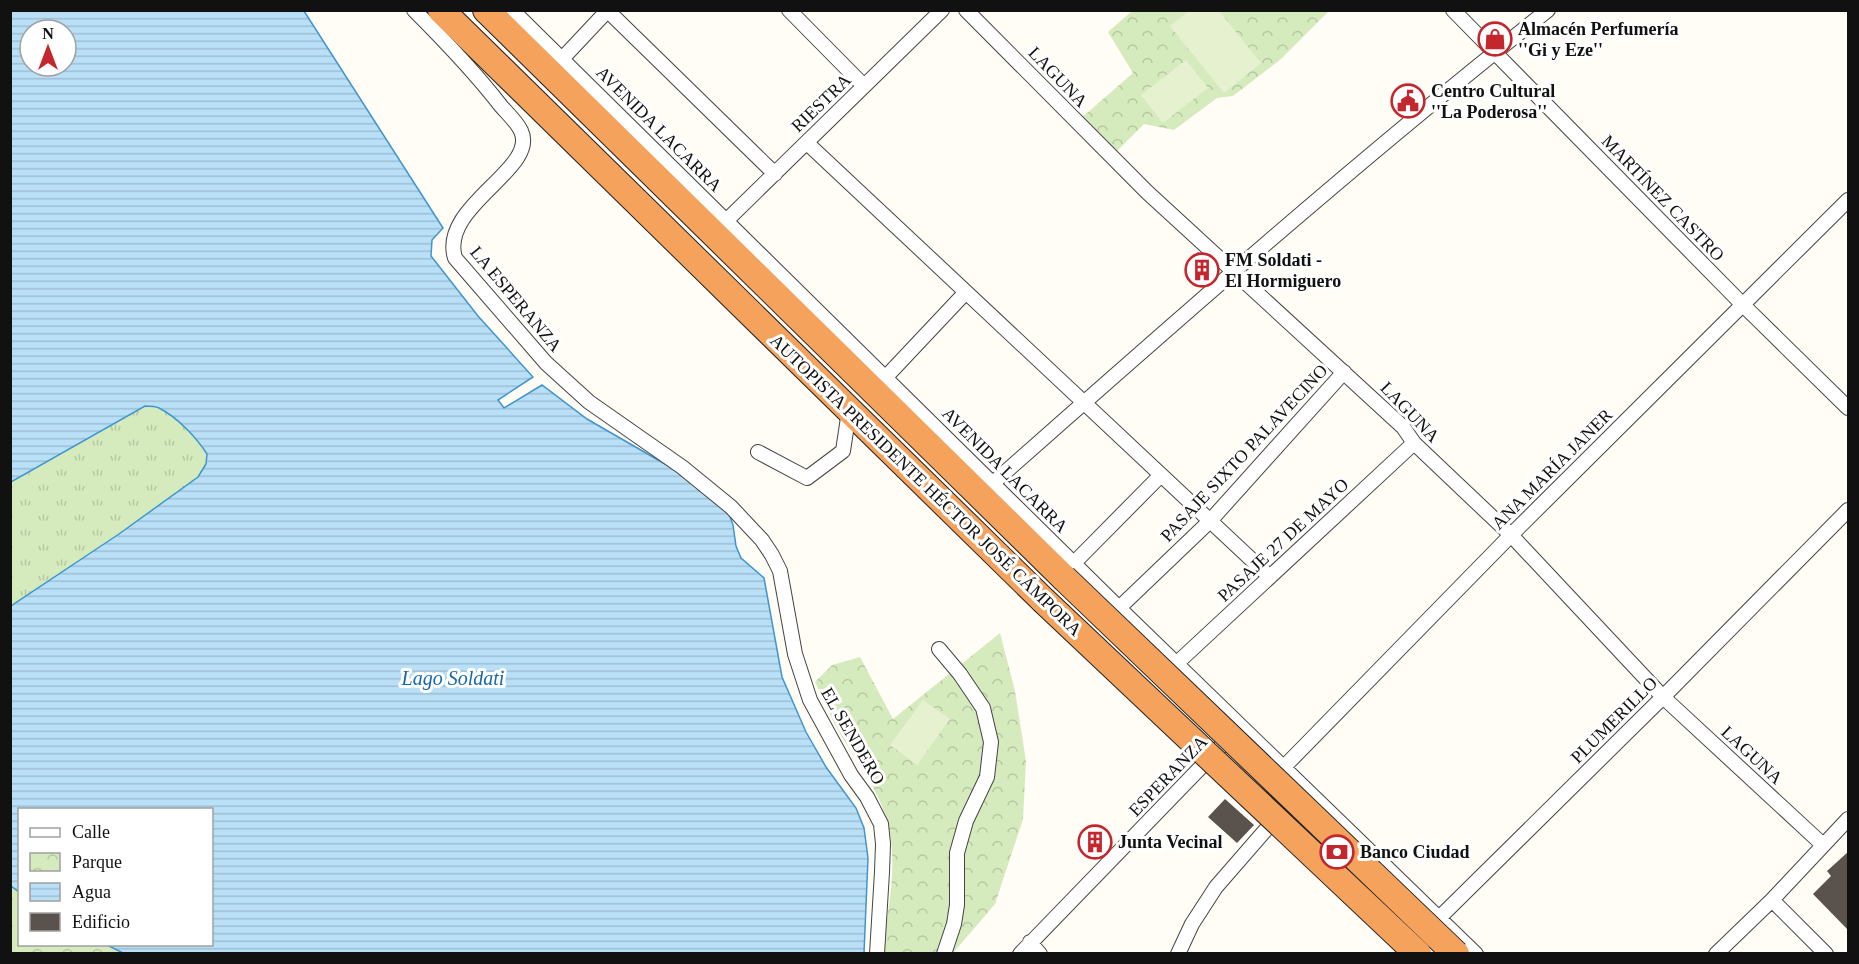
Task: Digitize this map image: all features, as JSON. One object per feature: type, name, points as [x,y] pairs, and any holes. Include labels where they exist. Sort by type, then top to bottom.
[{"type":"highway","name":"AUTOPISTA PRESIDENTE HÉCTOR JOSÉ CÁMPORA","points":[[441,10],[1043,600],[1418,954]]},
{"type":"highway","name":"AUTOPISTA PRESIDENTE HÉCTOR JOSÉ CÁMPORA","points":[[486,10],[1069,571],[1456,954]]},
{"type":"street","name":"LA ESPERANZA","points":[[414,10],[479,78],[522,132],[523,145],[518,159],[470,208],[456,233],[452,249],[455,258],[546,363],[589,402],[682,467],[731,507],[762,540]]},
{"type":"street","name":"AVENIDA LACARRA","points":[[512,10],[993,483],[1069,571],[1119,608],[1476,954]]},
{"type":"street","points":[[789,10],[864,86]]},
{"type":"street","name":"RIESTRA","points":[[726,221],[942,10]]},
{"type":"street","name":"LAGUNA","points":[[966,10],[1147,192],[1403,427],[1414,443],[1511,535],[1663,697],[1822,844]]},
{"type":"street","name":"MARTÍNEZ CASTRO","points":[[1453,10],[1743,305],[1848,408]]},
{"type":"street","points":[[993,483],[1235,271],[1548,10]]},
{"type":"street","points":[[562,59],[608,11],[775,174]]},
{"type":"street","points":[[807,143],[1270,577]]},
{"type":"street","name":"ANA MARÍA JANER","points":[[1283,768],[1511,535],[1848,200]]},
{"type":"street","points":[[885,378],[966,292]]},
{"type":"street","name":"PASAJE SIXTO PALAVECINO","points":[[1119,608],[1210,521],[1344,372]]},
{"type":"street","points":[[758,452],[807,478],[843,451],[849,411]]},
{"type":"street","name":"PASAJE 27 DE MAYO","points":[[1176,664],[1414,443]]},
{"type":"street","points":[[1069,571],[1161,475]]},
{"type":"street","name":"PLUMERILLO","points":[[1404,954],[1848,510]]},
{"type":"street","name":"EL SENDERO","points":[[762,540],[780,571],[795,654],[810,700],[851,774],[871,804],[880,824],[883,844],[877,954]]},
{"type":"street","points":[[939,649],[960,674],[983,708],[991,742],[987,777],[966,821],[957,853],[957,905],[944,954]]},
{"type":"street","name":"ESPERANZA","points":[[1020,954],[1240,726]]},
{"type":"street","points":[[1178,954],[1192,924],[1216,887],[1303,786]]},
{"type":"street","points":[[1716,954],[1772,900],[1822,844],[1848,819]]},
{"type":"street","points":[[1772,900],[1826,954]]},
{"type":"street","points":[[1030,942],[1040,954]]},
{"type":"green space","points":[[1132,11],[1329,11],[1281,59],[1233,96],[1217,98],[1174,130],[1144,124],[1115,153],[1079,120],[1133,73],[1108,32]]},
{"type":"green space","points":[[1189,11],[1219,11],[1261,63],[1224,93],[1170,26]]},
{"type":"green space","points":[[1186,60],[1208,88],[1163,123],[1141,95]]},
{"type":"green space","points":[[145,406],[157,407],[173,417],[192,434],[203,448],[207,454],[206,464],[198,477],[119,534],[11,606],[11,482]]},
{"type":"green space","points":[[1000,633],[1015,691],[1026,761],[1023,819],[995,904],[953,953],[882,953],[892,863],[887,820],[876,793],[839,732],[815,682],[832,665],[860,657],[893,719]]},
{"type":"green space","points":[[923,700],[950,719],[917,765],[890,745]]},
{"type":"green space","points":[[10,886],[18,891],[18,946],[109,946],[123,953],[11,953]]},
{"type":"water","name":"Lago Soldati","points":[[11,11],[304,11],[443,228],[432,240],[431,256],[478,316],[533,377],[498,400],[504,408],[542,385],[587,419],[695,484],[728,511],[741,558],[764,578],[782,677],[806,732],[826,767],[856,808],[864,828],[868,858],[864,953],[123,953],[109,946],[213,946],[213,808],[18,808],[18,891],[11,886],[11,606],[119,534],[198,477],[206,464],[207,454],[192,434],[179,422],[166,412],[152,406],[145,406],[11,482]]},
{"type":"building","name":"FM Soldati - El Hormiguero","points":[[1198,252],[1210,262],[1211,276],[1205,282],[1186,264]]},
{"type":"building","points":[[1225,799],[1254,825],[1237,843],[1208,817]]},
{"type":"building","name":"Junta Vecinal","points":[[1095,835],[1105,848],[1097,859],[1085,848]]},
{"type":"building","points":[[1848,852],[1848,930],[1813,894],[1831,876],[1827,871]]},
{"type":"place","name":"Almacén Perfumería ''Gi y Eze''","points":[[1495,39]]},
{"type":"place","name":"Centro Cultural ''La Poderosa''","points":[[1408,101]]},
{"type":"place","name":"FM Soldati - El Hormiguero","points":[[1202,270]]},
{"type":"place","name":"Junta Vecinal","points":[[1095,842]]},
{"type":"place","name":"Banco Ciudad","points":[[1337,852]]}]
